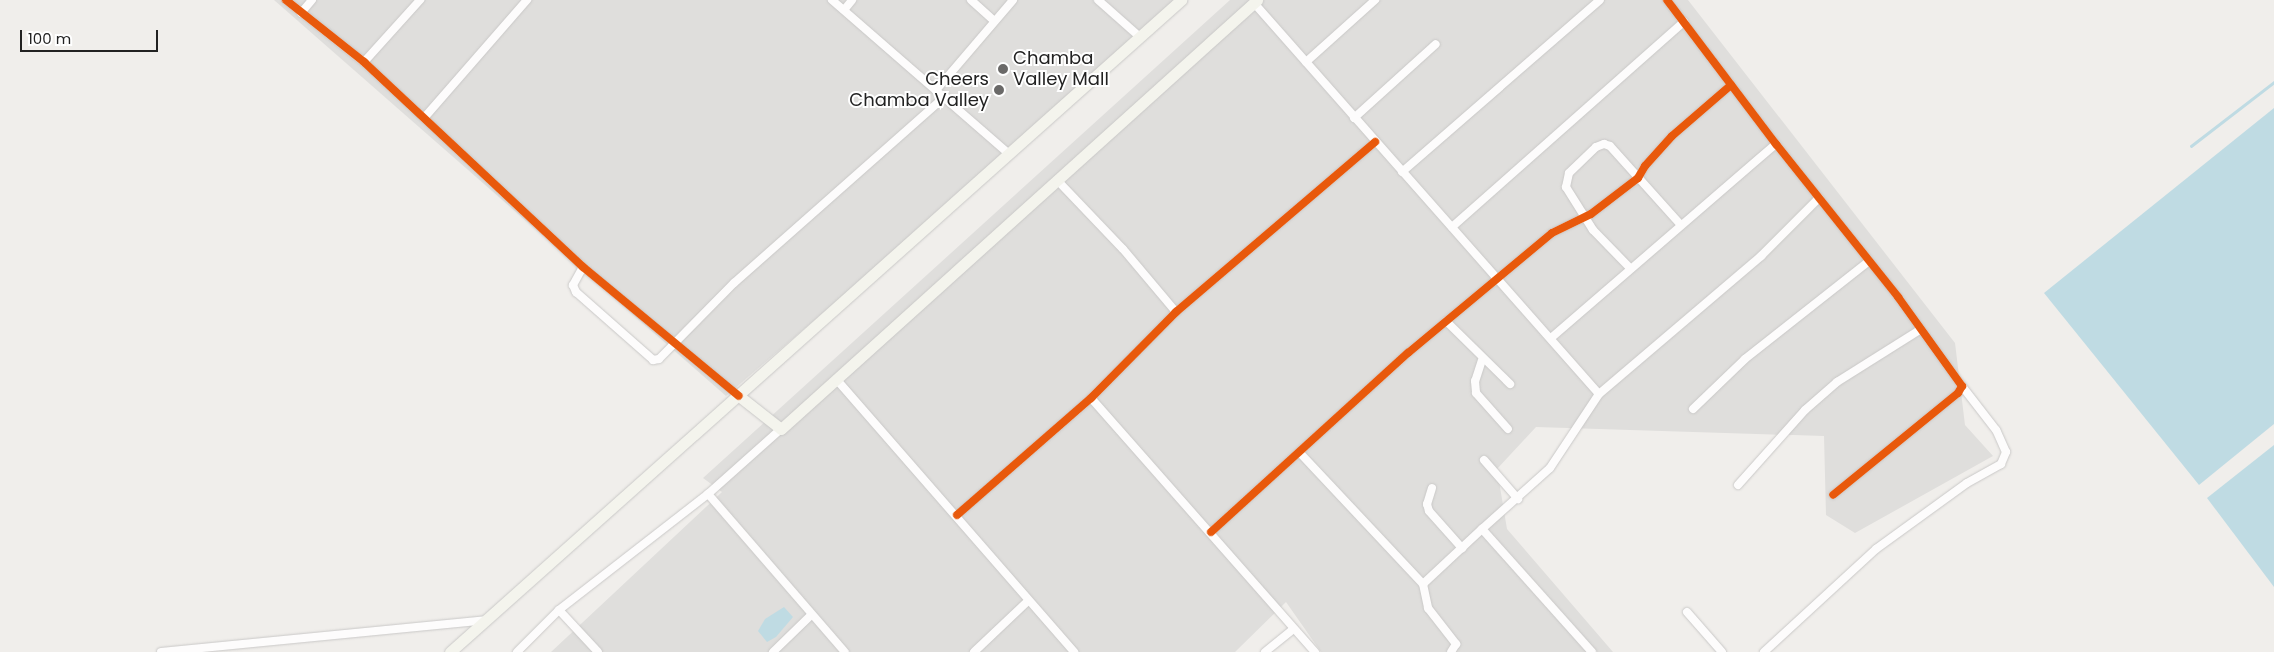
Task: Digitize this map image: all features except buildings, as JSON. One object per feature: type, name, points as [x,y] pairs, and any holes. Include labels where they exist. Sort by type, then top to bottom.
[{"type":"main road","points":[[450,652],[1181,0]]},
{"type":"main road","points":[[739,396],[781,429],[1255,1]]},
{"type":"street","points":[[286,0],[364,62],[583,268],[676,342],[739,396]]},
{"type":"street","points":[[301,12],[312,0]]},
{"type":"street","points":[[364,62],[420,0]]},
{"type":"street","points":[[424,118],[527,0]]},
{"type":"street","points":[[832,0],[937,89],[1009,154]]},
{"type":"street","points":[[844,10],[852,0]]},
{"type":"street","points":[[971,0],[994,21]]},
{"type":"street","points":[[937,89],[1013,0]]},
{"type":"street","points":[[1098,0],[1140,37]]},
{"type":"street","points":[[1306,62],[1375,0]]},
{"type":"street","points":[[1402,172],[1600,0]]},
{"type":"street","points":[[1668,0],[1776,144],[1921,328],[1996,430],[2006,452],[2001,464],[1967,483],[1876,549],[1764,652]]},
{"type":"street","points":[[1255,1],[1375,142],[1599,394]]},
{"type":"street","points":[[1452,227],[1684,22]]},
{"type":"street","points":[[1354,118],[1436,44]]},
{"type":"street","points":[[1211,532],[1446,322],[1552,233],[1584,218],[1638,178],[1644,166],[1672,136],[1731,85]]},
{"type":"street","points":[[583,268],[573,285],[576,292],[653,360],[659,359],[734,283],[945,96]]},
{"type":"street","points":[[957,515],[1091,398],[1176,312],[1375,142]]},
{"type":"street","points":[[1630,268],[1584,218],[1566,187],[1566,179],[1569,173],[1596,147],[1604,144],[1610,146],[1680,225]]},
{"type":"street","points":[[1551,338],[1776,144]]},
{"type":"street","points":[[1058,180],[1129,255],[1176,312]]},
{"type":"street","points":[[1423,584],[1550,468],[1599,394],[1760,256],[1819,198]]},
{"type":"street","points":[[1693,409],[1745,359],[1869,260]]},
{"type":"street","points":[[1446,322],[1482,360],[1510,384]]},
{"type":"street","points":[[1738,485],[1805,410],[1837,382],[1921,328]]},
{"type":"street","points":[[1482,360],[1475,382],[1476,394],[1508,429]]},
{"type":"street","points":[[837,380],[957,515],[1028,601],[1074,652]]},
{"type":"street","points":[[1833,495],[1958,393],[1962,386]]},
{"type":"street","points":[[1091,398],[1315,652]]},
{"type":"street","points":[[517,652],[559,610],[708,494],[781,429]]},
{"type":"street","points":[[1300,453],[1423,584],[1428,608],[1456,644],[1451,652]]},
{"type":"street","points":[[1484,460],[1518,499]]},
{"type":"street","points":[[1432,488],[1427,504],[1429,511],[1462,548]]},
{"type":"street","points":[[708,494],[845,652]]},
{"type":"street","points":[[1482,529],[1592,652]]},
{"type":"street","points":[[974,652],[1028,601]]},
{"type":"street","points":[[559,610],[598,652]]},
{"type":"street","points":[[1687,612],[1722,652]]},
{"type":"street","points":[[773,652],[811,615]]},
{"type":"street","points":[[161,652],[485,620]]},
{"type":"street","points":[[1265,652],[1293,628]]},
{"type":"shaded area","points":[[274,0],[1179,0],[1009,153],[726,396]]},
{"type":"shaded area","points":[[1230,0],[1688,0],[1955,343],[1965,425],[1993,456],[1855,533],[1826,515],[1824,436],[1536,427],[1497,469],[1507,529],[1613,652],[1321,652],[1286,602],[1235,652],[551,652],[722,492],[703,478]]},
{"type":"water","points":[[2274,108],[2274,424],[2199,485],[2044,293]]},
{"type":"water","points":[[2274,445],[2274,587],[2207,498]]},
{"type":"water","points":[[784,607],[793,617],[776,637],[767,642],[758,631],[765,619]]},
{"type":"waterway","points":[[2191,146],[2274,82]]},
{"type":"cycle path","points":[[286,0],[364,62],[583,267],[739,396]]},
{"type":"cycle path","points":[[1667,0],[1776,144],[1898,297],[1962,386],[1958,393],[1833,495]]},
{"type":"cycle path","points":[[1211,532],[1408,353],[1552,233],[1591,214],[1638,178],[1645,166],[1672,136],[1731,85]]},
{"type":"cycle path","points":[[957,515],[1091,398],[1176,312],[1375,142]]},
{"type":"place","name":"Chamba Valley Mall","points":[[1003,69]]},
{"type":"place","name":"Cheers Chamba Valley","points":[[999,90]]}]
